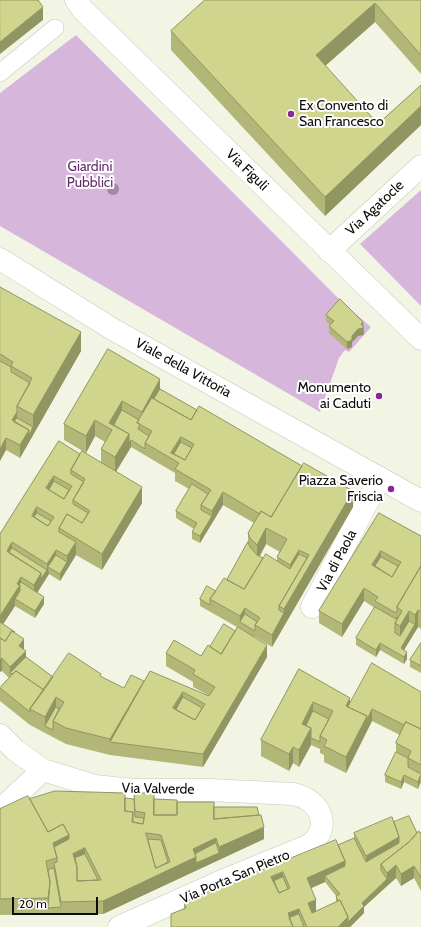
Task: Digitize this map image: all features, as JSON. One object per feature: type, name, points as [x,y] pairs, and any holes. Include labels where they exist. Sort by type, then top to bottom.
[{"type":"street","name":"Via Figuli","points":[[76,0],[83,10],[421,339]]},
{"type":"street","name":"Via Agatocle","points":[[329,250],[421,166]]},
{"type":"street","name":"Viale della Vittoria","points":[[0,259],[114,330],[375,475]]},
{"type":"street","points":[[375,475],[421,501]]},
{"type":"street","name":"Via di Paola","points":[[312,607],[362,514],[375,475]]},
{"type":"street","name":"Via Valverde","points":[[0,736],[15,750],[43,770],[95,786],[134,790],[210,790],[293,794],[310,800],[317,807],[321,815]]},
{"type":"street","points":[[0,810],[43,770]]},
{"type":"street","name":"Via Porta San Pietro","points":[[128,925],[222,881],[310,845],[317,840],[320,832],[321,815]]},
{"type":"lane","points":[[0,73],[55,28]]},
{"type":"green space","name":"Giardini Pubblici","points":[[76,35],[343,303],[371,327],[349,352],[345,350],[339,358],[320,412],[0,226],[0,93]]},
{"type":"green space","points":[[421,190],[421,306],[360,244]]},
{"type":"building","points":[[0,0],[38,0],[43,7],[0,42]]},
{"type":"building","name":"Ex Convento di San Francesco","points":[[205,0],[421,0],[421,55],[375,3],[316,55],[378,124],[421,85],[421,106],[325,197],[171,31]]},
{"type":"building","points":[[0,287],[81,332],[33,415],[17,406],[32,378],[11,366],[13,362],[0,354]]},
{"type":"building","points":[[340,299],[363,322],[361,324],[364,328],[358,329],[352,336],[352,340],[347,342],[329,326],[334,321],[326,315]]},
{"type":"building","points":[[108,349],[160,379],[142,412],[122,401],[109,423],[129,434],[115,457],[101,449],[112,430],[95,420],[86,436],[64,424]]},
{"type":"building","points":[[0,361],[11,367],[11,372],[30,383],[17,406],[17,412],[12,420],[29,430],[20,445],[6,438],[0,449]]},
{"type":"building","points":[[160,389],[197,410],[191,420],[154,399]]},
{"type":"building","points":[[152,398],[191,420],[199,406],[302,466],[271,517],[261,511],[260,514],[223,492],[212,511],[201,505],[211,490],[175,469],[179,463],[145,443],[152,431],[137,423]],"holes":[[[181,437],[194,444],[185,460],[171,453]]]},
{"type":"building","points":[[122,410],[139,420],[137,423],[140,424],[138,429],[149,436],[145,443],[145,449],[131,440],[129,443],[129,434],[114,425]]},
{"type":"building","points":[[17,418],[33,427],[29,436],[29,430],[14,422]]},
{"type":"building","points":[[59,441],[80,454],[71,470],[71,474],[84,482],[73,500],[73,504],[88,513],[82,523],[67,514],[59,528],[59,532],[76,542],[67,556],[56,550],[47,564],[12,542],[7,551],[41,573],[34,585],[21,577],[17,584],[20,585],[0,616],[0,534]],"holes":[[[54,476],[72,486],[64,499],[46,488]],[[37,507],[54,517],[48,526],[32,516]]]},
{"type":"building","points":[[181,442],[192,448],[185,460],[174,454]]},
{"type":"building","points":[[82,451],[142,487],[102,554],[59,528],[67,514],[82,523],[90,511],[73,500],[85,479],[71,470]]},
{"type":"building","points":[[304,463],[353,491],[284,609],[279,606],[309,555],[299,550],[290,565],[277,557],[287,539],[266,528],[257,545],[250,538],[248,533],[261,511],[271,517]]},
{"type":"building","points":[[54,481],[69,490],[64,499],[49,490]]},
{"type":"building","points":[[192,484],[208,494],[201,505],[201,510],[212,516],[200,536],[192,532],[197,523],[176,511]]},
{"type":"building","points":[[37,513],[51,521],[48,526],[34,517]]},
{"type":"building","points":[[379,513],[421,536],[421,566],[397,607],[396,613],[375,601],[378,597],[364,588],[342,624],[319,611]],"holes":[[[381,551],[401,562],[392,577],[372,565]]]},
{"type":"building","points":[[248,542],[250,547],[257,555],[263,558],[244,589],[227,580]]},
{"type":"building","points":[[12,548],[47,570],[41,579],[41,573],[9,553]]},
{"type":"building","points":[[266,554],[290,569],[299,554],[307,558],[279,606],[279,610],[284,613],[272,635],[255,625],[260,618],[245,608],[240,616],[210,599],[224,578],[244,589]]},
{"type":"building","points":[[56,555],[67,562],[60,574],[48,567]]},
{"type":"building","points":[[381,557],[398,566],[392,577],[375,566]]},
{"type":"building","points":[[421,566],[421,612],[418,610],[415,615],[409,611],[400,626],[395,623],[402,611],[397,607]]},
{"type":"building","points":[[21,582],[44,597],[35,611],[15,599],[20,591],[19,585]]},
{"type":"building","points":[[207,586],[216,591],[210,599],[210,605],[200,599]]},
{"type":"building","points":[[375,607],[396,619],[397,617],[398,618],[395,623],[395,633],[400,636],[409,621],[415,624],[401,648],[407,652],[404,657],[380,643],[376,650],[356,638]]},
{"type":"building","points":[[245,614],[257,622],[255,625],[255,631],[240,622]]},
{"type":"building","points":[[0,622],[15,632],[12,631],[5,641],[0,638]]},
{"type":"building","points":[[224,624],[235,631],[221,654],[210,647]]},
{"type":"building","points":[[238,627],[267,645],[203,754],[110,742],[150,671],[209,696],[215,687],[193,674],[195,670],[166,653],[174,640],[201,656],[208,645],[221,654]],"holes":[[[183,692],[205,704],[195,720],[173,708]]]},
{"type":"building","points":[[12,631],[24,639],[19,646],[26,651],[10,667],[2,658],[0,660],[0,638],[5,641]]},
{"type":"building","points":[[421,643],[421,666],[410,660]]},
{"type":"building","points":[[69,653],[101,674],[100,676],[124,688],[131,675],[144,681],[110,739],[66,728],[53,721],[64,702],[56,697],[45,717],[30,709]]},
{"type":"building","points":[[26,657],[53,677],[44,690],[16,671],[13,674],[10,673]]},
{"type":"building","points":[[372,663],[421,692],[421,729],[406,722],[404,725],[372,709],[367,720],[367,716],[348,707]]},
{"type":"building","points":[[299,669],[350,698],[346,706],[367,716],[346,757],[324,746],[327,740],[320,736],[333,711],[313,702],[302,724],[311,728],[299,750],[293,747],[289,754],[261,740]]},
{"type":"building","points":[[16,671],[44,690],[30,709],[30,712],[0,688]]},
{"type":"building","points":[[183,697],[202,708],[195,720],[176,710]]},
{"type":"building","points":[[56,707],[59,709],[53,721],[53,730],[45,726]]},
{"type":"building","points":[[313,711],[329,719],[320,736],[320,742],[311,738],[311,728],[306,726]]},
{"type":"building","points":[[406,722],[421,729],[421,765],[408,758],[411,751],[396,743]]},
{"type":"building","points":[[396,752],[408,758],[408,767],[421,774],[418,782],[404,775],[401,782],[385,775]]},
{"type":"building","points":[[55,791],[125,793],[125,811],[133,812],[132,822],[143,824],[145,813],[135,811],[134,793],[154,793],[154,815],[177,815],[177,802],[214,802],[214,819],[261,815],[264,827],[219,847],[216,838],[193,849],[196,857],[103,901],[61,902],[54,863],[57,862],[57,858],[54,847],[69,839],[69,835],[63,824],[48,832],[30,799]],"holes":[[[146,833],[161,835],[170,862],[156,868]],[[85,848],[101,880],[77,881],[77,867],[73,854]]]},
{"type":"building","points":[[28,796],[48,832],[63,824],[69,835],[53,843],[57,858],[46,861],[50,882],[48,898],[0,899],[0,809]]},
{"type":"building","points":[[125,798],[134,799],[135,817],[144,818],[143,824],[133,822],[133,812],[125,811]]},
{"type":"building","points":[[154,799],[177,800],[177,815],[154,815]]},
{"type":"building","points":[[214,807],[257,807],[259,815],[214,819]]},
{"type":"building","points":[[409,816],[417,833],[409,842],[381,864],[381,870],[387,879],[362,903],[364,906],[348,922],[348,917],[340,900],[338,901],[336,896],[340,894],[325,876],[345,866],[345,861],[338,845],[354,838],[366,862],[399,843],[399,837],[394,822]]},
{"type":"building","points":[[392,817],[399,837],[366,856],[354,833]]},
{"type":"building","points":[[419,831],[420,833],[421,832],[421,878],[414,866],[401,874],[396,865],[387,873],[381,864],[409,842]]},
{"type":"building","points":[[148,839],[161,840],[168,862],[156,868]]},
{"type":"building","points":[[336,840],[345,861],[307,878],[316,900],[308,903],[312,913],[340,900],[348,917],[338,927],[307,927],[299,909],[288,913],[293,927],[171,927],[171,914],[186,908],[184,902]],"holes":[[[283,872],[290,888],[279,893],[271,877]]]},
{"type":"building","points":[[216,843],[219,853],[196,863],[195,854]]},
{"type":"building","points":[[85,854],[98,880],[77,881],[77,867],[75,858]]},
{"type":"building","points":[[54,868],[61,907],[48,908],[50,882],[48,870]]},
{"type":"building","points":[[283,877],[288,889],[279,893],[274,881]]},
{"type":"building","points":[[299,914],[304,927],[293,927],[289,918]]},
{"type":"place","name":"Ex Convento di San Francesco","points":[[291,114]]},
{"type":"place","name":"Monumento ai Caduti","points":[[379,396]]},
{"type":"place","name":"Piazza Saverio Friscia","points":[[391,489]]}]
